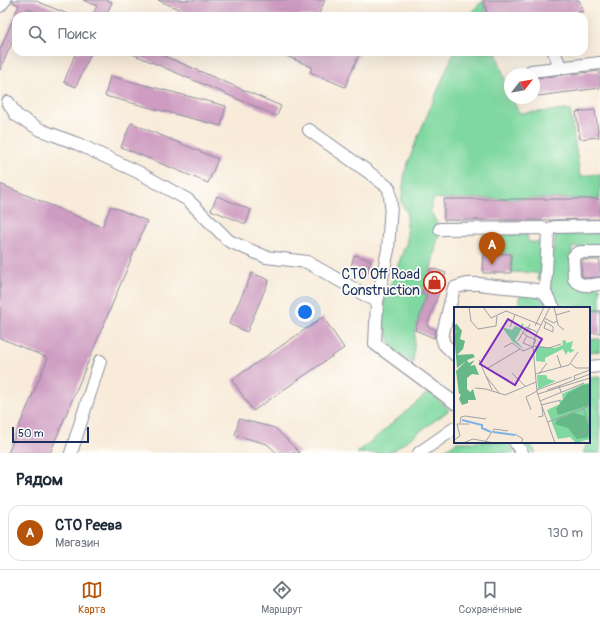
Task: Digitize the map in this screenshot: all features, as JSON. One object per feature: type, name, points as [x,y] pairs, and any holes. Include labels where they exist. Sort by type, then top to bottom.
[{"type":"street","points":[[0,6],[5,0]]},
{"type":"street","points":[[556,56],[561,68]]},
{"type":"street","points":[[540,70],[600,63]]},
{"type":"street","points":[[8,102],[16,115],[41,130],[78,144],[138,172],[188,200],[229,241],[266,257],[307,262],[377,302]]},
{"type":"street","points":[[309,130],[389,188],[391,205],[388,250],[377,302],[375,344],[454,402]]},
{"type":"street","points":[[553,307],[545,293],[548,232],[552,227],[600,226]]},
{"type":"street","points":[[440,229],[542,228],[546,229],[548,232]]},
{"type":"street","points":[[600,252],[578,252],[573,257],[574,279],[579,284],[584,285],[600,284]]},
{"type":"street","points":[[454,354],[444,344],[442,337],[454,288],[467,284],[478,284],[537,290],[545,293]]},
{"type":"street","points":[[71,453],[100,362]]},
{"type":"street","points":[[590,367],[600,366]]},
{"type":"street","points":[[419,453],[454,429]]},
{"type":"street","points":[[516,443],[522,453]]},
{"type":"green space","points":[[483,1],[486,12],[472,12]]},
{"type":"green space","points":[[452,56],[497,56],[504,76],[504,104],[515,104],[519,113],[570,110],[580,176],[600,174],[600,199],[434,198],[430,210],[440,229],[431,268],[422,293],[427,295],[415,330],[413,363],[395,352],[383,322],[383,305],[407,241],[407,212],[401,203],[405,171]]},
{"type":"green space","points":[[600,233],[600,247],[572,247],[571,279],[600,287],[600,311],[590,311],[590,307],[566,307],[553,298],[550,287],[551,259],[555,242],[555,234]]},
{"type":"green space","points":[[527,234],[528,242],[538,242],[542,244],[541,280],[538,280],[538,273],[511,273],[511,254],[484,253],[483,235]]},
{"type":"green space","points":[[521,293],[531,294],[538,296],[543,300],[547,307],[518,307]]},
{"type":"green space","points":[[590,339],[600,339],[600,351],[590,352]]},
{"type":"green space","points":[[600,377],[600,453],[583,453],[588,443],[590,443],[590,378]]},
{"type":"green space","points":[[431,393],[449,410],[390,453],[357,453],[426,394]]},
{"type":"green space","points":[[456,443],[509,443],[515,453],[442,453]]},
{"type":"green space","points":[[522,443],[530,443],[536,453],[528,453]]},
{"type":"building","points":[[12,0],[34,0],[62,12],[36,12],[27,8],[25,12],[16,12],[19,5],[12,2]]},
{"type":"building","points":[[83,0],[107,0],[112,2],[107,12],[94,12],[97,6]]},
{"type":"building","points":[[158,0],[325,0],[320,12],[185,12]]},
{"type":"building","points":[[483,0],[579,0],[583,11],[580,12],[487,12]]},
{"type":"building","points":[[12,22],[12,42],[0,70],[0,50]]},
{"type":"building","points":[[74,56],[89,56],[76,87],[64,82]]},
{"type":"building","points":[[137,56],[164,56],[281,106],[277,116]]},
{"type":"building","points":[[286,56],[358,56],[345,87],[310,72],[312,67]]},
{"type":"building","points":[[600,71],[600,88],[540,96],[540,78]]},
{"type":"building","points":[[110,76],[226,106],[221,126],[105,96]]},
{"type":"building","points":[[595,110],[599,137],[580,139],[576,112]]},
{"type":"building","points":[[131,123],[218,159],[208,183],[121,147]]},
{"type":"building","points":[[0,184],[102,227],[111,206],[147,221],[50,453],[8,453],[48,358],[0,338]]},
{"type":"building","points":[[217,196],[251,210],[246,224],[211,210]]},
{"type":"building","points":[[444,199],[600,199],[600,219],[444,220]]},
{"type":"building","points":[[484,253],[511,254],[511,273],[483,273]]},
{"type":"building","points":[[354,255],[371,260],[365,278],[357,275],[358,269],[351,267]]},
{"type":"building","points":[[581,260],[600,260],[600,277],[586,278],[582,276]]},
{"type":"building","points":[[431,268],[446,273],[427,326],[436,330],[434,338],[415,330],[427,295],[422,293]]},
{"type":"building","points":[[252,273],[269,280],[247,332],[229,324]]},
{"type":"building","points":[[590,311],[600,311],[600,333],[590,333]]},
{"type":"building","points":[[323,317],[344,348],[253,411],[232,380]]},
{"type":"building","points":[[239,419],[275,428],[300,453],[277,453],[267,444],[235,435]]},
{"type":"place","name":"СТО Реева","points":[[492,265]]},
{"type":"place","name":"СТО Off Road Construction","points":[[435,282]]}]
